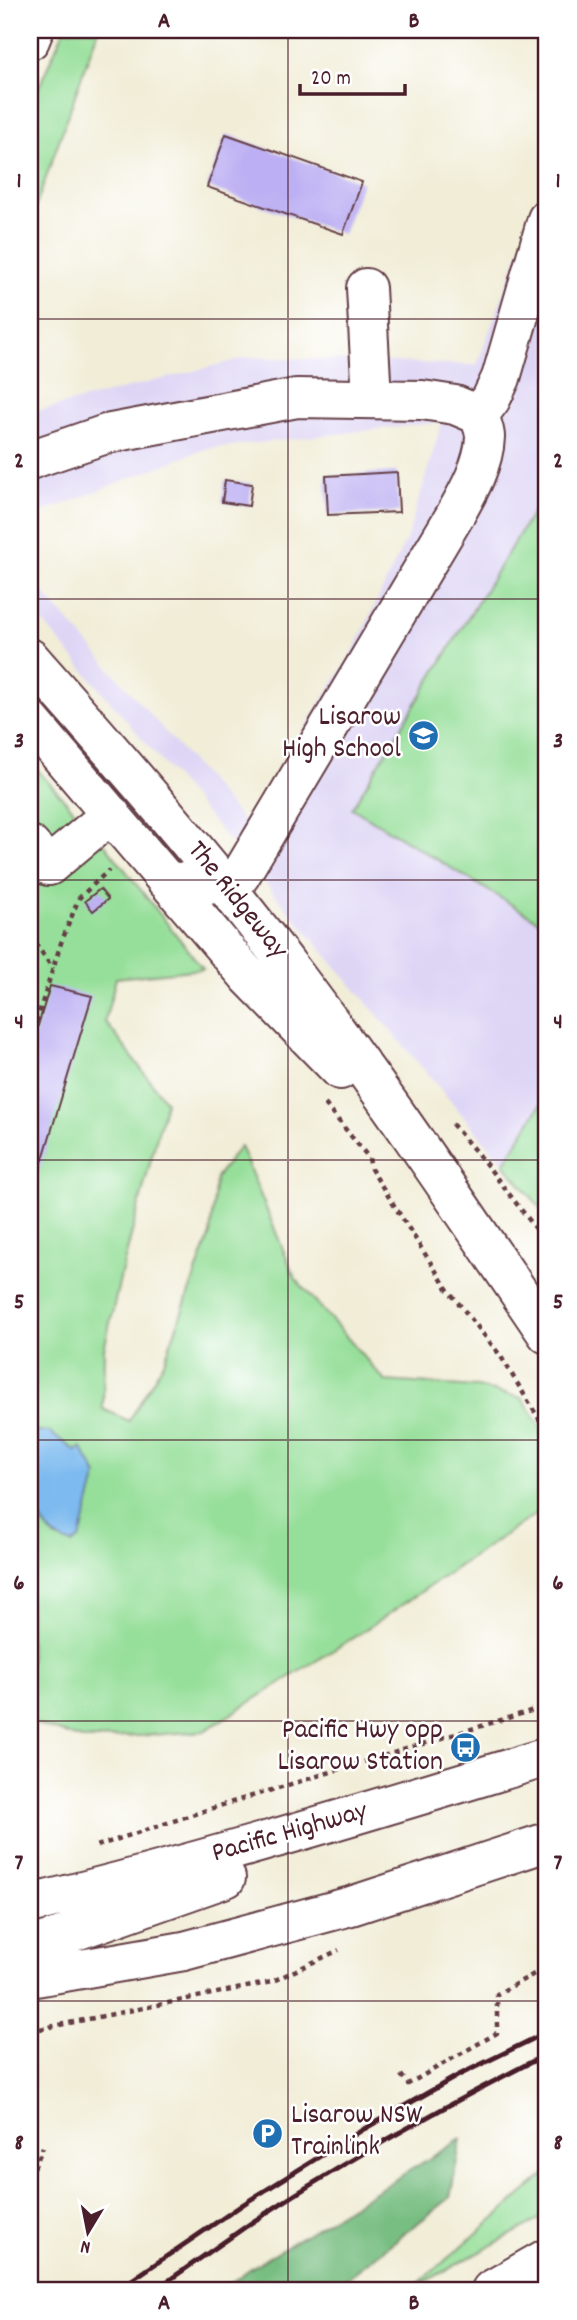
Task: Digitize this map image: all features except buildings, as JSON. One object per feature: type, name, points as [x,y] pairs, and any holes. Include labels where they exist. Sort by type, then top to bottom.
[{"type":"street","points":[[30,40],[34,30]]},
{"type":"street","points":[[479,415],[491,399],[501,378],[547,219]]},
{"type":"street","points":[[366,288],[372,398]]},
{"type":"street","points":[[30,460],[106,435],[293,399],[422,400],[455,405],[479,415]]},
{"type":"street","points":[[166,880],[193,885],[225,884],[240,876],[464,500],[485,438],[479,415]]},
{"type":"street","name":"The Ridgeway","points":[[30,658],[225,884],[299,980],[425,1156],[547,1334]]},
{"type":"street","name":"The Ridgeway","points":[[30,720],[249,977],[425,1156]]},
{"type":"street","points":[[30,845],[48,866],[111,814]]},
{"type":"street","name":"Pacific Highway","points":[[30,1904],[141,1877],[292,1835],[547,1757]]},
{"type":"street","points":[[30,1955],[47,1941],[225,1878],[292,1835]]},
{"type":"street","points":[[30,1978],[184,1951],[351,1906],[547,1842]]},
{"type":"street","points":[[491,2290],[547,2258]]},
{"type":"path","points":[[30,1041],[79,898],[114,865]]},
{"type":"path","points":[[30,935],[53,970]]},
{"type":"path","points":[[446,1118],[482,1158],[547,1243]]},
{"type":"path","points":[[371,1169],[448,1290],[500,1355],[547,1432]]},
{"type":"path","points":[[85,1850],[547,1706]]},
{"type":"path","points":[[30,2031],[271,1982],[341,1949]]},
{"type":"path","points":[[401,2075],[408,2084],[497,2033],[497,1994],[547,1967]]},
{"type":"path","points":[[30,2177],[43,2147]]},
{"type":"shaded area","name":"Lisarow High School","points":[[547,176],[547,1094],[504,1164],[30,607],[30,577],[246,824],[356,646],[408,535],[442,422],[205,449],[30,517],[30,413],[249,357],[477,365]]},
{"type":"green space","points":[[64,30],[98,30],[30,223],[30,107]]},
{"type":"green space","points":[[547,489],[547,926],[352,808]]},
{"type":"green space","points":[[30,762],[103,842],[203,969],[116,978],[105,1021],[166,1102],[104,1349],[103,1409],[129,1421],[164,1362],[210,1234],[216,1178],[240,1146],[295,1278],[385,1381],[477,1387],[522,1398],[547,1437],[547,1499],[543,1509],[359,1634],[204,1731],[85,1740],[30,1722],[30,1510],[54,1537],[76,1451],[49,1432],[30,1432]]},
{"type":"green space","points":[[547,1094],[547,1216],[504,1164]]},
{"type":"green space","points":[[461,2139],[450,2198],[332,2290],[221,2290],[251,2268]]},
{"type":"green space","points":[[547,2173],[547,2215],[412,2289]]},
{"type":"water","points":[[30,1432],[49,1432],[76,1451],[81,1447],[97,1475],[80,1538],[72,1544],[54,1537],[30,1510]]},
{"type":"railway","points":[[117,2290],[245,2203],[364,2129],[459,2075],[547,2032]]},
{"type":"railway","points":[[155,2290],[323,2177],[434,2113],[547,2054]]},
{"type":"place","name":"Lisarow High School","points":[[424,735]]},
{"type":"place","name":"Pacific Hwy opp Lisarow Station","points":[[466,1748]]},
{"type":"place","name":"Lisarow NSW Trainlink","points":[[268,2133]]}]
